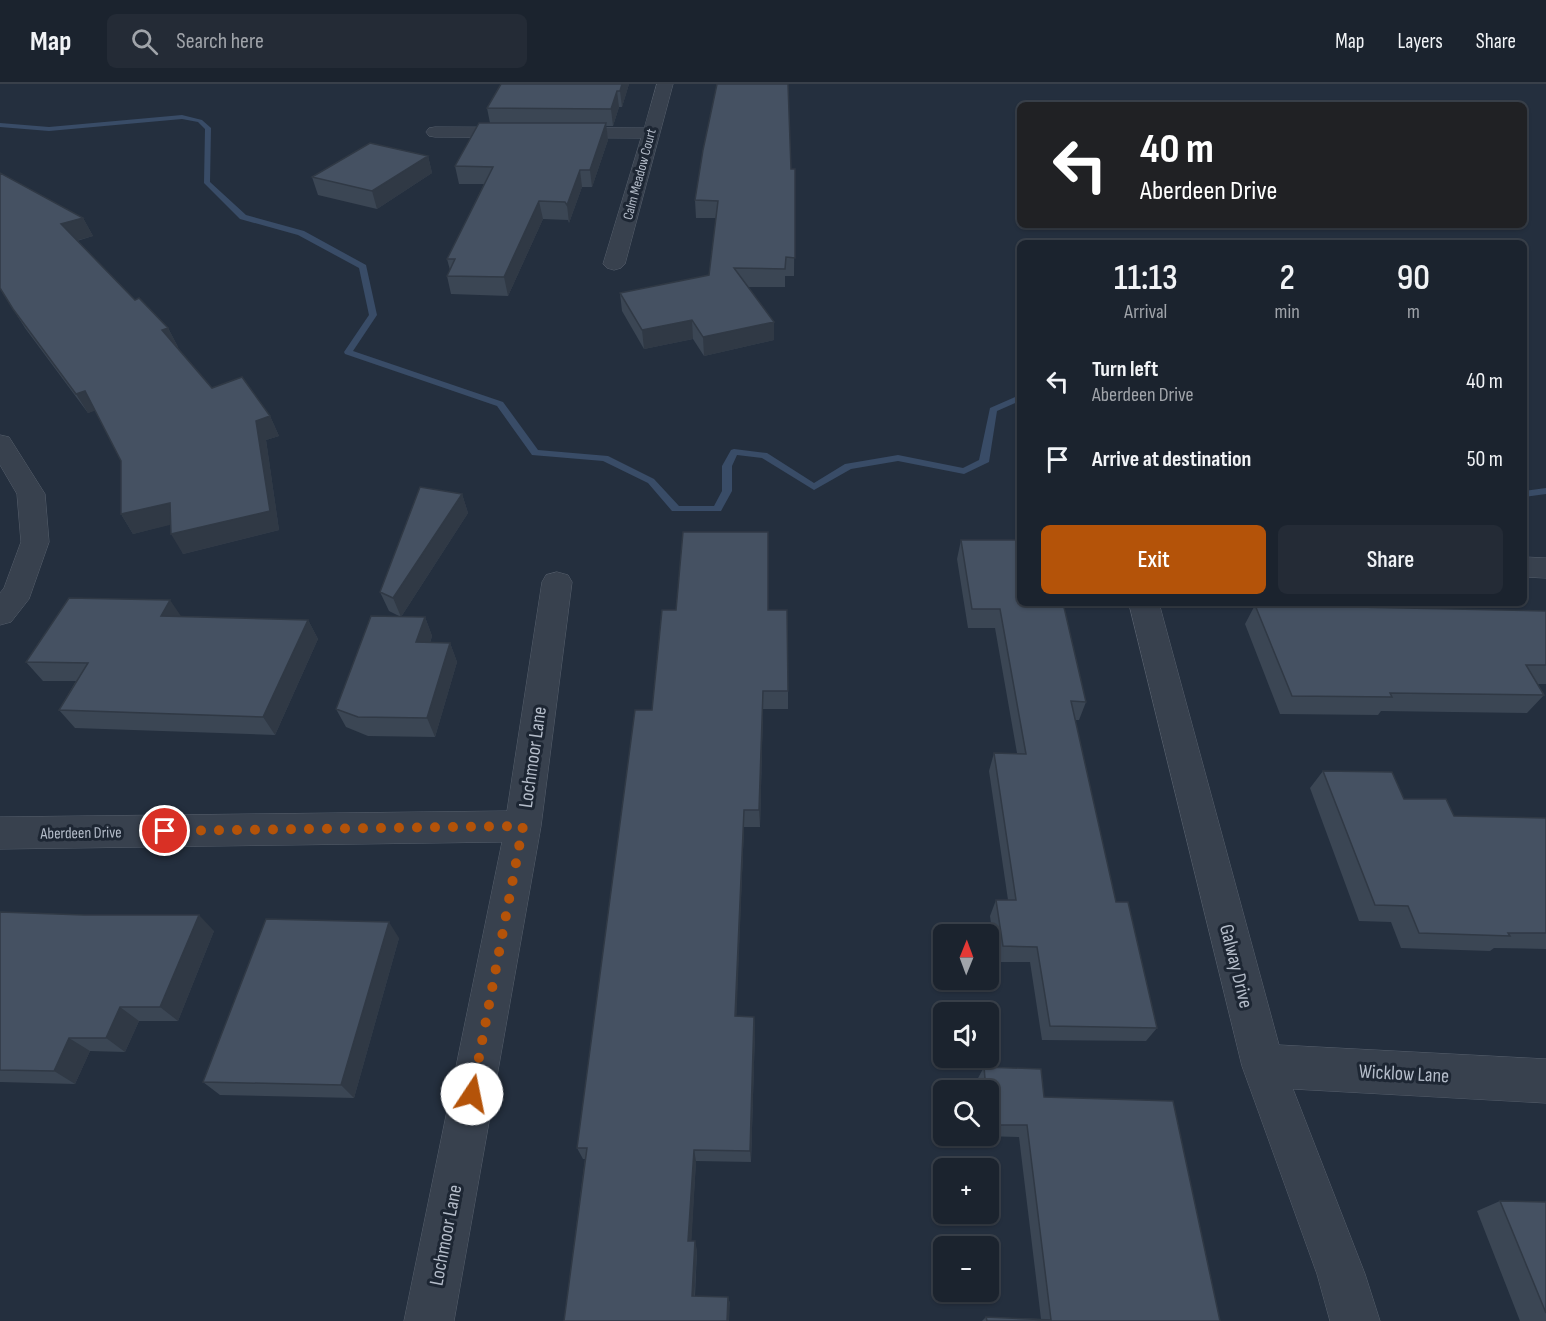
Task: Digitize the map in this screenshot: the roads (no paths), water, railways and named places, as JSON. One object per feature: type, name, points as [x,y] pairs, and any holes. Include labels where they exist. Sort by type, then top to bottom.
[{"type":"street","name":"Calm Meadow Court","points":[[614,264],[665,84]]},
{"type":"street","points":[[435,132],[650,133]]},
{"type":"street","points":[[0,443],[31,494],[35,542],[18,592],[0,614]]},
{"type":"street","points":[[1527,567],[1546,568]]},
{"type":"street","name":"Lochmoor Lane","points":[[429,1321],[523,826],[557,582]]},
{"type":"street","name":"Galway Drive","points":[[1145,606],[1263,1065],[1341,1274],[1355,1321]]},
{"type":"street","name":"Aberdeen Drive","points":[[0,833],[523,826]]},
{"type":"street","name":"Wicklow Lane","points":[[1263,1065],[1546,1081]]},
{"type":"waterway","points":[[0,125],[49,129],[182,117],[200,121],[208,128],[207,183],[243,217],[301,233],[363,267],[373,315],[348,352],[500,404],[535,453],[605,458],[651,481],[676,509],[717,509],[727,491],[727,466],[734,452],[764,455],[814,487],[848,466],[898,458],[964,471],[984,462],[993,410],[1017,399]]},
{"type":"waterway","points":[[1527,494],[1546,491]]}]
